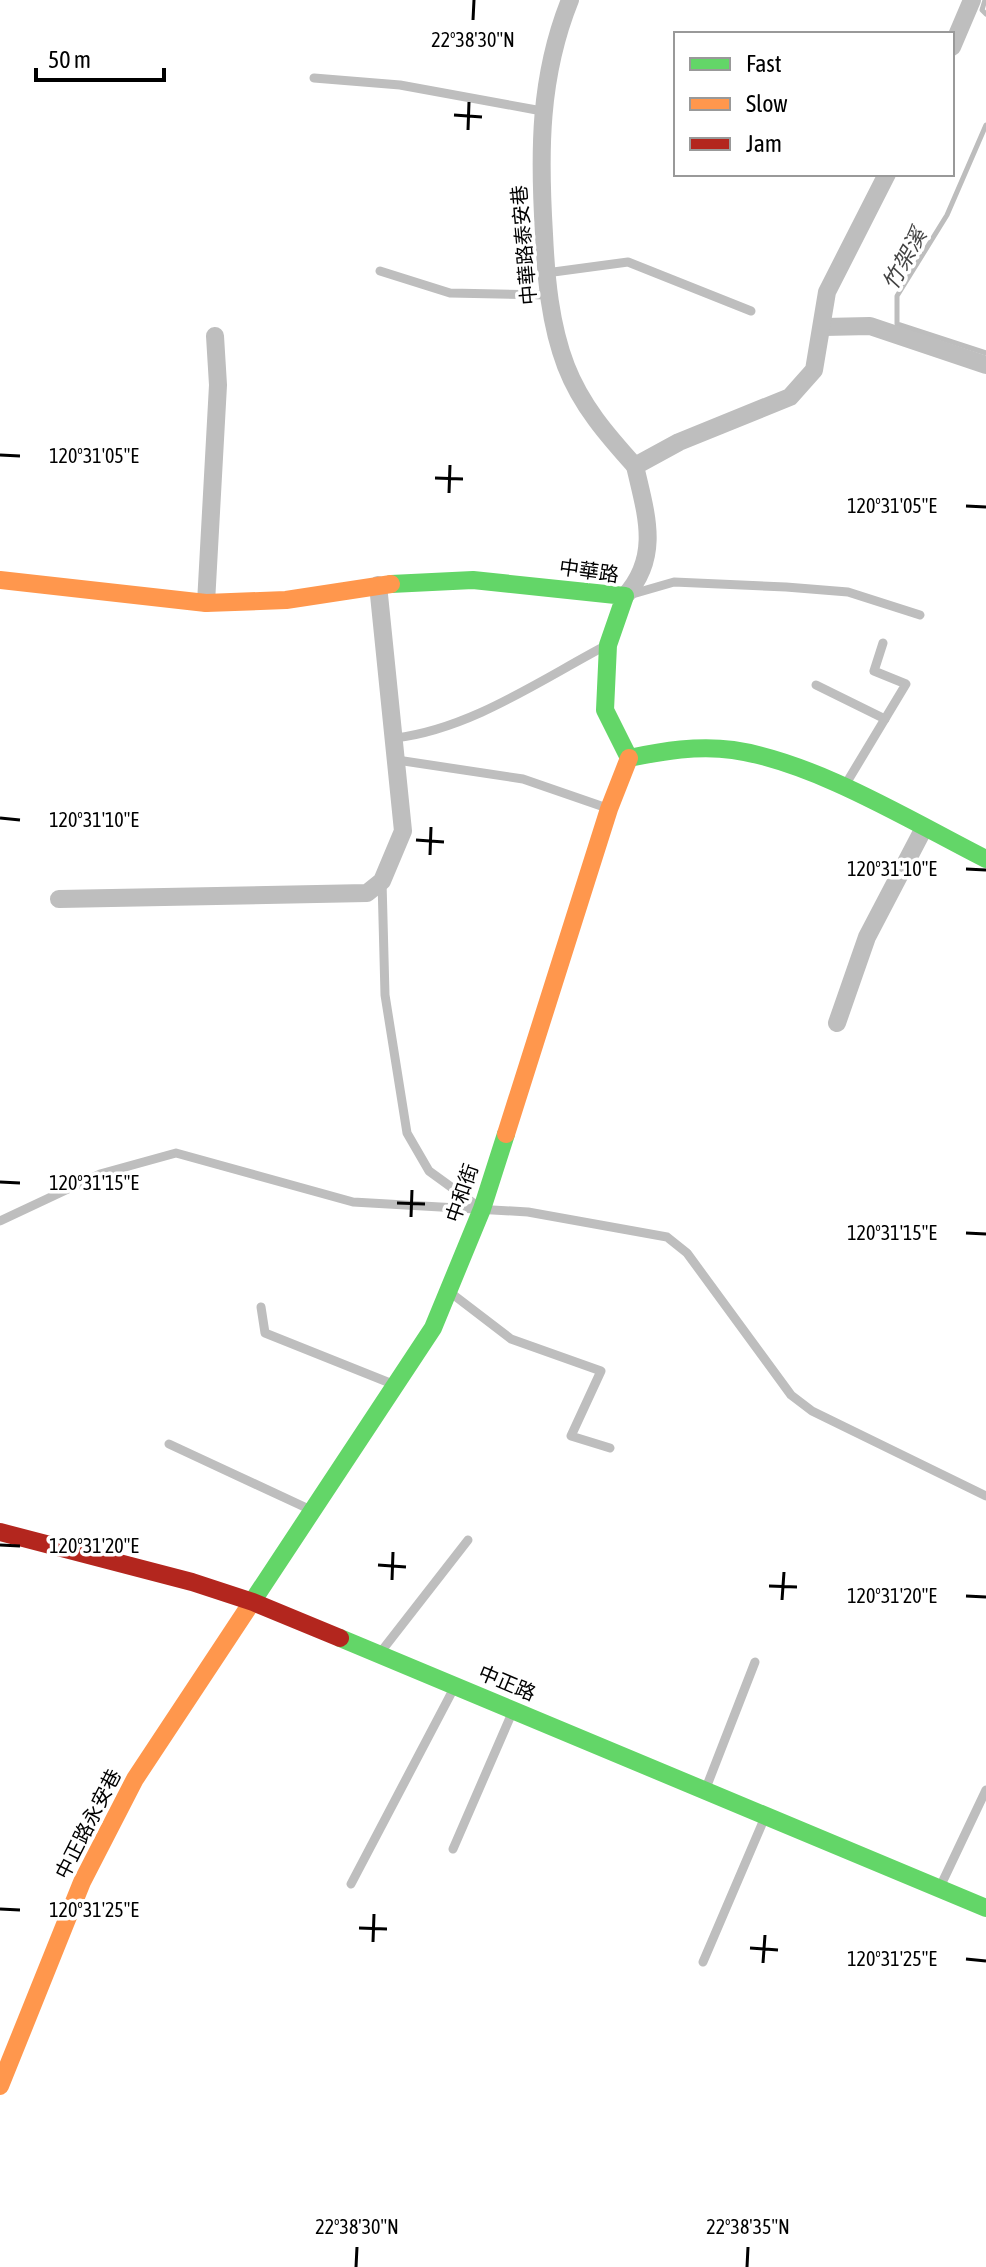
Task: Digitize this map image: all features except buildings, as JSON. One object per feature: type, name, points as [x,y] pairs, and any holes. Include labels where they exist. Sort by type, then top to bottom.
[{"type":"street","name":"中華路泰安巷","points":[[570,0],[552,46],[542,111],[540,165],[548,295],[566,366],[595,421],[635,466],[646,515],[648,556],[641,578],[625,596]]},
{"type":"street","points":[[954,42],[972,0]]},
{"type":"street","points":[[635,466],[679,442],[790,397],[814,370],[824,327],[827,292],[886,176]]},
{"type":"street","points":[[824,327],[870,326],[986,365]]},
{"type":"street","points":[[206,603],[218,385],[215,336]]},
{"type":"street","name":"中華路","points":[[0,580],[206,603],[286,600],[378,585],[473,580],[625,596],[608,645],[605,710],[629,758]]},
{"type":"street","points":[[59,899],[367,893],[382,881],[403,831],[378,585]]},
{"type":"street","points":[[629,758],[661,750],[716,747],[757,752],[785,760],[844,787],[986,859]]},
{"type":"street","name":"中和街","points":[[253,1602],[433,1328],[482,1209],[609,809],[629,758]]},
{"type":"street","points":[[837,1023],[867,937],[924,828]]},
{"type":"street","name":"中正路","points":[[0,1532],[192,1582],[253,1602],[986,1908]]},
{"type":"street","name":"中正路永安巷","points":[[0,2086],[82,1882],[135,1779],[253,1602]]},
{"type":"lane","points":[[314,78],[400,85],[542,111]]},
{"type":"lane","points":[[546,273],[628,262],[751,311]]},
{"type":"lane","points":[[380,271],[414,285],[450,293],[548,295]]},
{"type":"lane","points":[[625,596],[674,582],[786,587],[848,592],[920,615]]},
{"type":"lane","points":[[844,787],[906,684],[874,671],[883,643]]},
{"type":"lane","points":[[395,738],[424,735],[490,707],[608,645]]},
{"type":"lane","points":[[816,685],[885,719]]},
{"type":"lane","points":[[397,760],[523,779],[609,809]]},
{"type":"lane","points":[[382,881],[385,995],[407,1133],[429,1171],[482,1209]]},
{"type":"lane","points":[[0,1221],[100,1174],[176,1153],[353,1202],[528,1212],[667,1237],[687,1253],[791,1395],[812,1411],[986,1496]]},
{"type":"lane","points":[[448,1291],[511,1339],[601,1371],[571,1436],[610,1448]]},
{"type":"lane","points":[[261,1307],[265,1333],[395,1385]]},
{"type":"lane","points":[[169,1444],[311,1510]]},
{"type":"lane","points":[[380,1653],[468,1540]]},
{"type":"lane","points":[[705,1791],[755,1662]]},
{"type":"lane","points":[[351,1884],[456,1685]]},
{"type":"lane","points":[[453,1849],[513,1710]]},
{"type":"lane","points":[[940,1887],[986,1790]]},
{"type":"lane","points":[[703,1962],[765,1817]]},
{"type":"waterway","name":"竹架溪","points":[[985,0],[982,10],[986,14]]},
{"type":"waterway","name":"竹架溪","points":[[986,125],[947,215],[897,296],[897,324],[986,353]]},
{"type":"traffic: fast","points":[[391,584],[473,580],[625,596],[608,645],[605,710],[629,758],[694,748],[733,750],[764,757],[797,767],[862,795],[986,859]]},
{"type":"traffic: fast","points":[[252,1602],[433,1328],[482,1209],[506,1134]]},
{"type":"traffic: fast","points":[[340,1638],[986,1908]]},
{"type":"traffic: slow","points":[[0,580],[206,603],[286,600],[391,584]]},
{"type":"traffic: slow","points":[[506,1134],[609,809],[629,758]]},
{"type":"traffic: slow","points":[[0,2086],[82,1882],[135,1779],[252,1602]]},
{"type":"traffic: jam","points":[[0,1532],[192,1582],[253,1602],[340,1638]]}]
